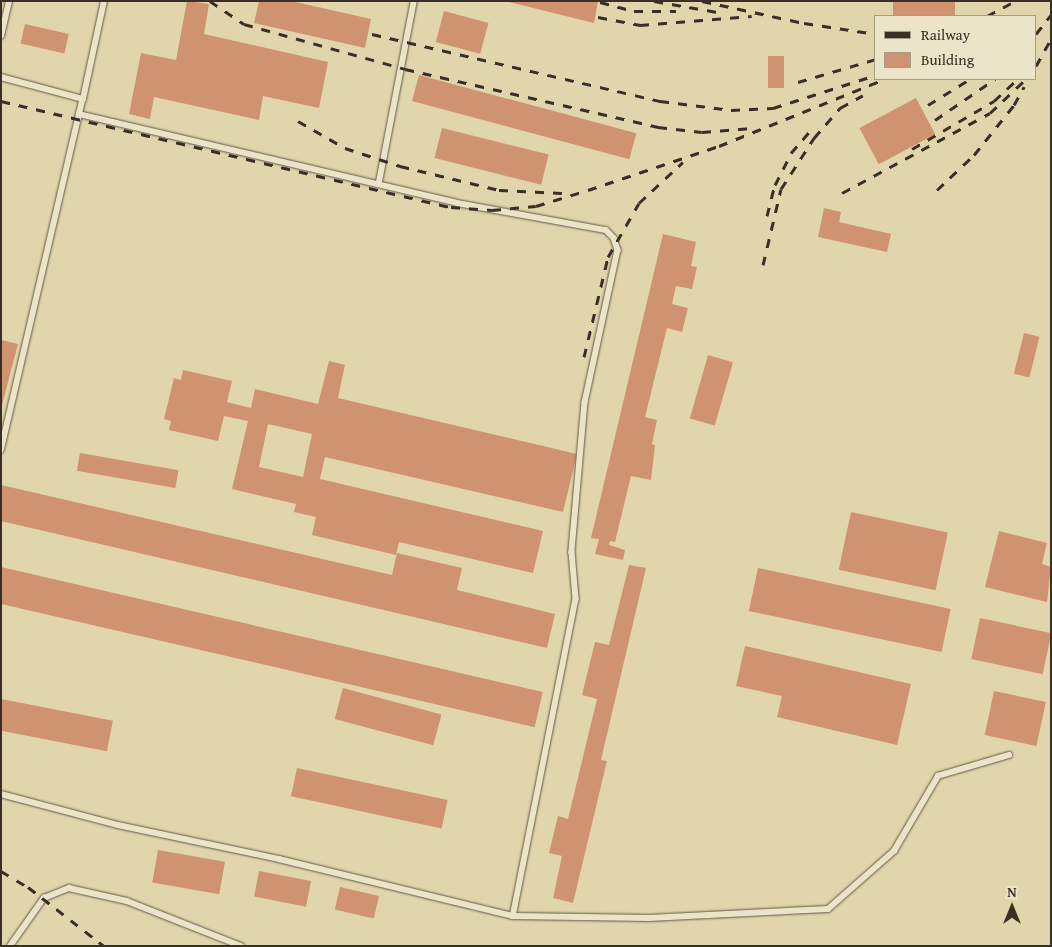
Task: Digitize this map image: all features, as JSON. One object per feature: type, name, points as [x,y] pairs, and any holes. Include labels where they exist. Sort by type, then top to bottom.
[{"type":"lane","points":[[1,36],[9,1]]},
{"type":"lane","points":[[1,450],[104,1]]},
{"type":"lane","points":[[379,182],[414,1]]},
{"type":"lane","points":[[1,77],[83,99]]},
{"type":"lane","points":[[79,114],[379,182],[457,203],[606,230],[614,238],[618,250],[585,402],[572,552],[576,599],[513,916]]},
{"type":"lane","points":[[1,794],[118,825],[278,859],[513,916],[649,918],[828,910],[894,851],[938,776],[1009,755]]},
{"type":"lane","points":[[10,946],[44,898],[69,888],[127,901],[242,946]]},
{"type":"building","points":[[187,1],[209,4],[204,34],[328,62],[319,108],[263,96],[259,120],[154,97],[150,119],[129,114],[141,53],[176,60]]},
{"type":"building","points":[[259,1],[291,1],[371,19],[365,48],[254,23]]},
{"type":"building","points":[[505,1],[598,1],[594,23]]},
{"type":"building","points":[[893,1],[955,1],[955,15],[893,15]]},
{"type":"building","points":[[444,11],[488,23],[480,54],[436,42]]},
{"type":"building","points":[[25,24],[69,34],[64,54],[21,43]]},
{"type":"building","points":[[768,56],[784,56],[784,88],[768,88]]},
{"type":"building","points":[[419,75],[636,133],[629,159],[412,101]]},
{"type":"building","points":[[916,98],[935,134],[879,164],[859,128]]},
{"type":"building","points":[[442,128],[549,155],[541,185],[435,158]]},
{"type":"building","points":[[824,208],[841,212],[839,222],[891,234],[887,252],[818,237]]},
{"type":"building","points":[[663,234],[696,242],[691,266],[697,267],[692,289],[676,286],[672,304],[688,308],[682,332],[667,328],[645,417],[657,420],[652,444],[655,445],[651,480],[631,476],[615,542],[610,541],[609,545],[625,550],[623,560],[595,554],[599,539],[591,538]]},
{"type":"building","points":[[1024,333],[1040,337],[1029,378],[1014,374]]},
{"type":"building","points":[[1,340],[18,344],[2,405],[1,405]]},
{"type":"building","points":[[708,355],[733,362],[715,426],[690,418]]},
{"type":"building","points":[[329,361],[345,365],[338,398],[577,454],[563,512],[325,457],[320,479],[543,531],[533,573],[399,542],[396,555],[312,535],[316,517],[294,512],[296,504],[232,489],[248,421],[224,416],[218,441],[169,430],[171,421],[164,419],[174,378],[181,380],[183,370],[232,381],[227,402],[251,408],[255,389],[318,404]],"holes":[[[268,424],[312,434],[303,477],[259,467]]]},
{"type":"building","points":[[80,453],[178,470],[175,488],[77,471]]},
{"type":"building","points":[[1,485],[392,575],[397,553],[462,568],[457,590],[555,614],[547,648],[1,521]]},
{"type":"building","points":[[851,512],[948,533],[936,590],[839,570]]},
{"type":"building","points":[[999,531],[1047,543],[1042,564],[1051,567],[1047,602],[985,587]]},
{"type":"building","points":[[629,565],[646,568],[601,760],[607,761],[573,903],[553,898],[562,856],[549,853],[558,816],[568,819],[597,699],[582,695],[595,642],[609,645]]},
{"type":"building","points":[[1,567],[543,692],[535,727],[1,604]]},
{"type":"building","points":[[758,568],[951,609],[942,652],[749,611]]},
{"type":"building","points":[[980,618],[1051,633],[1043,674],[971,659]]},
{"type":"building","points":[[745,646],[911,684],[897,745],[777,717],[782,696],[736,686]]},
{"type":"building","points":[[343,688],[442,714],[433,745],[335,719]]},
{"type":"building","points":[[994,691],[1046,702],[1036,746],[985,735]]},
{"type":"building","points":[[1,699],[113,721],[107,751],[1,731]]},
{"type":"building","points":[[297,768],[448,800],[442,828],[291,796]]},
{"type":"building","points":[[158,850],[225,862],[219,894],[152,882]]},
{"type":"building","points":[[259,871],[311,881],[306,907],[254,897]]},
{"type":"building","points":[[340,887],[379,896],[374,918],[335,909]]},
{"type":"railway","points":[[210,1],[244,24],[405,69],[658,127],[702,132],[752,128]]},
{"type":"railway","points":[[654,1],[723,13]]},
{"type":"railway","points":[[702,1],[804,23],[874,34]]},
{"type":"railway","points":[[989,15],[1015,1]]},
{"type":"railway","points":[[600,2],[634,11],[676,11]]},
{"type":"railway","points":[[1037,33],[1051,15]]},
{"type":"railway","points":[[598,17],[640,25],[752,16]]},
{"type":"railway","points":[[372,34],[660,101],[731,110],[773,108],[874,76]]},
{"type":"railway","points":[[1037,64],[1051,39]]},
{"type":"railway","points":[[798,82],[874,60]]},
{"type":"railway","points":[[1,101],[451,207],[492,210],[536,206],[588,190],[719,146],[883,80]]},
{"type":"railway","points":[[928,105],[968,80]]},
{"type":"railway","points":[[935,120],[994,80]]},
{"type":"railway","points":[[912,149],[994,101],[1017,80]]},
{"type":"railway","points":[[842,193],[990,113],[1025,80]]},
{"type":"railway","points":[[937,190],[974,155],[1014,105],[1024,87]]},
{"type":"railway","points":[[763,265],[781,189],[814,138],[840,108],[863,95]]},
{"type":"railway","points":[[298,121],[345,148],[400,166],[499,190],[562,193]]},
{"type":"railway","points":[[767,216],[775,185],[791,153],[814,127]]},
{"type":"railway","points":[[584,357],[608,257],[639,203],[683,162]]},
{"type":"railway","points":[[1,871],[28,887],[104,946]]}]
